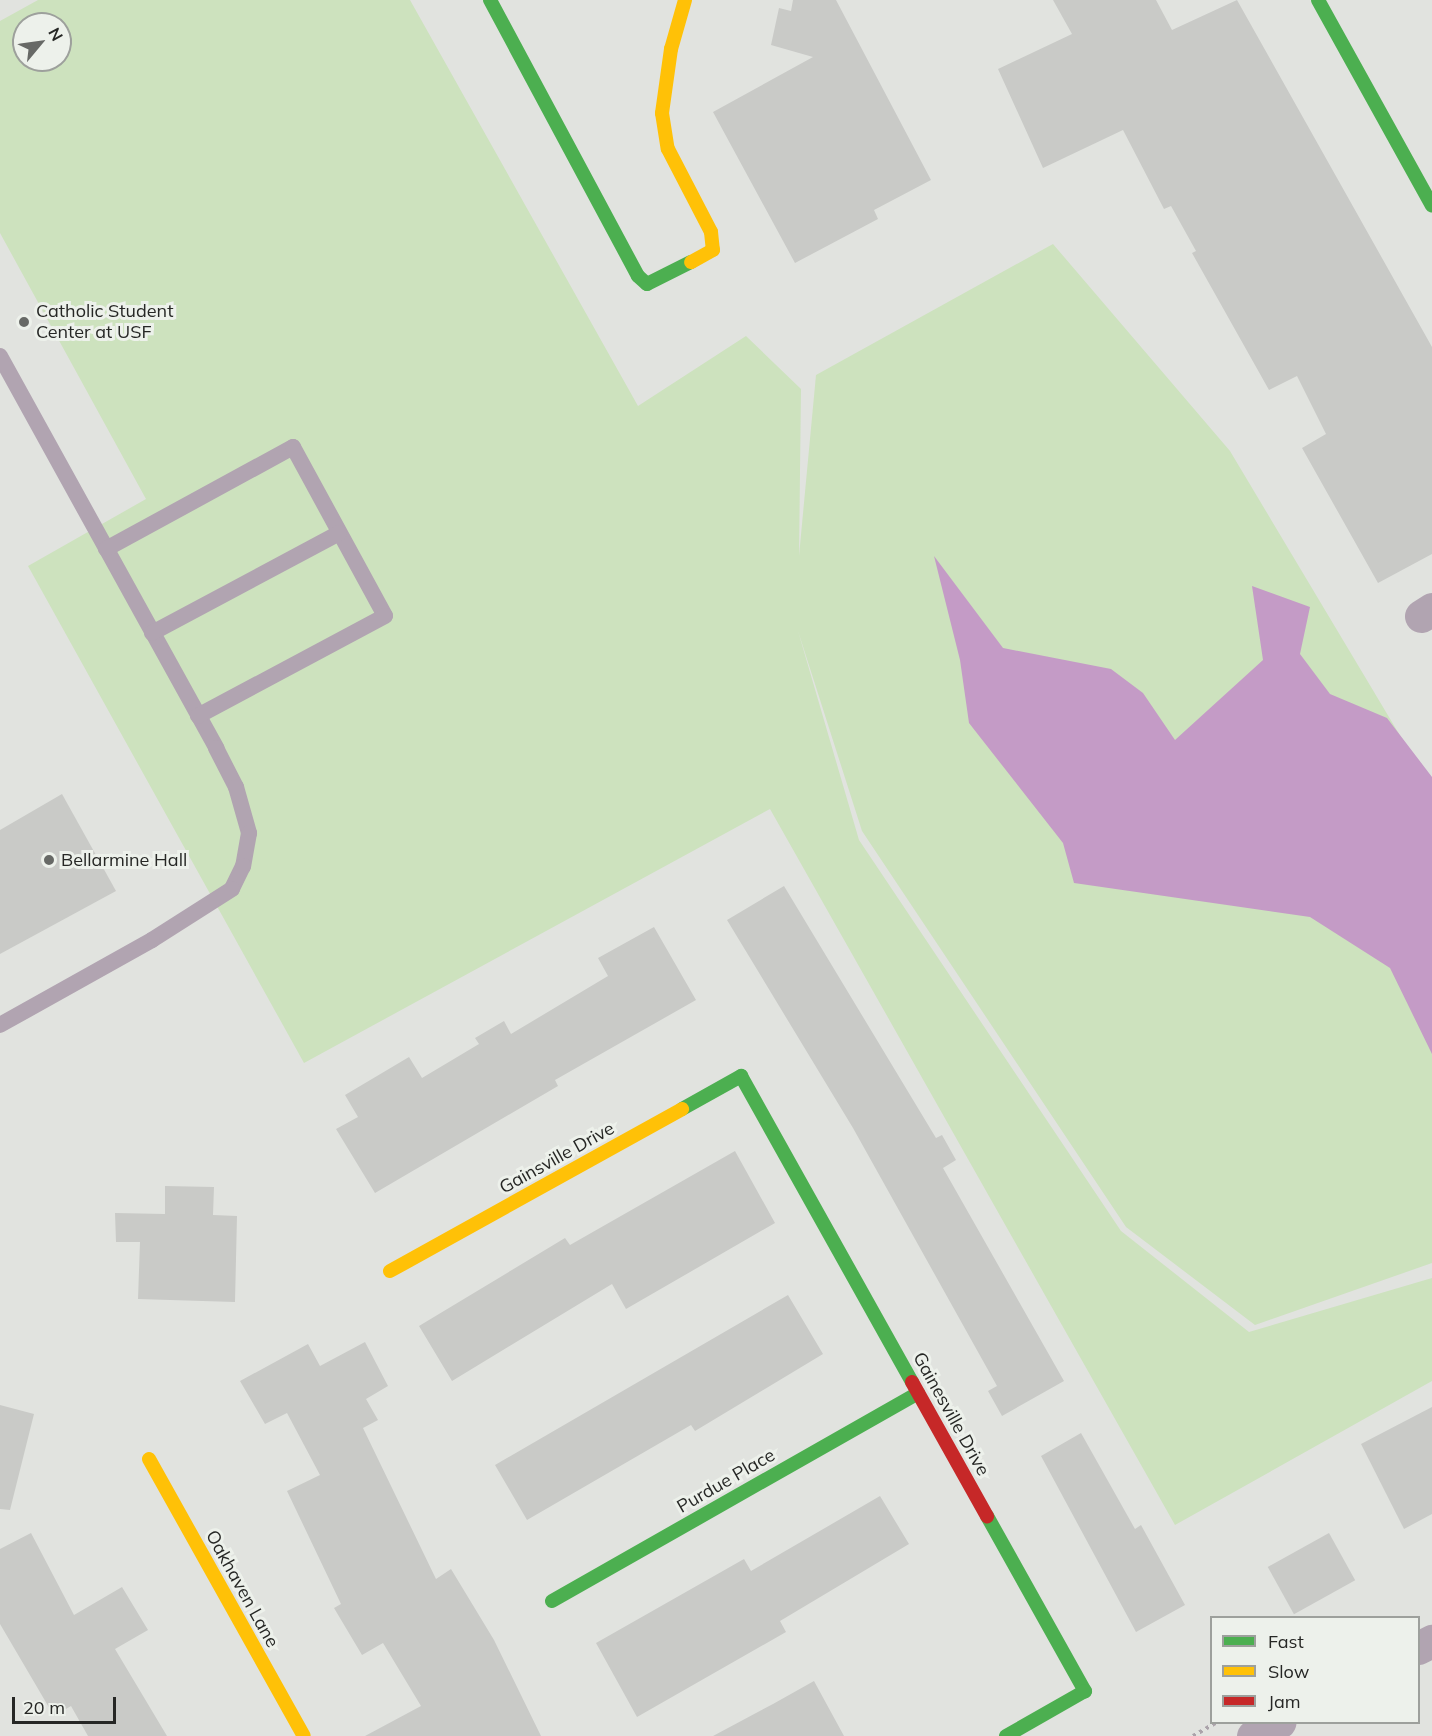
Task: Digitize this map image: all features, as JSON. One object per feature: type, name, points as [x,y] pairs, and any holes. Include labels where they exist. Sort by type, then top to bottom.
[{"type":"street","points":[[490,0],[638,276],[647,284],[713,250],[711,232],[668,148],[662,113],[671,49],[685,0]]},
{"type":"street","points":[[1318,0],[1432,206]]},
{"type":"street","name":"Gainsville Drive","points":[[390,1271],[741,1076]]},
{"type":"street","name":"Gainesville Drive","points":[[741,1076],[1085,1691],[1006,1736]]},
{"type":"street","name":"Purdue Place","points":[[552,1601],[918,1393]]},
{"type":"street","name":"Oakhaven Lane","points":[[149,1459],[304,1736]]},
{"type":"street","points":[[1253,1736],[1275,1724]]},
{"type":"lane","points":[[0,356],[236,787],[249,833],[243,866],[232,889],[152,940],[0,1025]]},
{"type":"lane","points":[[106,549],[293,447],[385,616],[198,716]]},
{"type":"lane","points":[[152,633],[339,533]]},
{"type":"path","points":[[1193,1736],[1214,1724]]},
{"type":"green space","points":[[38,0],[410,0],[638,406],[746,336],[801,389],[799,556],[816,375],[1053,244],[1230,451],[1432,789],[1432,1263],[1255,1325],[1126,1227],[862,831],[798,631],[859,840],[1121,1231],[1249,1332],[1432,1278],[1432,1381],[1175,1525],[770,809],[304,1063],[28,566],[146,499],[0,233],[0,21],[12,14],[12,72],[72,72],[72,12],[16,12]]},
{"type":"shaded area","points":[[934,556],[1003,648],[1111,669],[1143,693],[1175,740],[1263,660],[1252,586],[1310,607],[1300,654],[1330,694],[1387,718],[1432,777],[1432,1054],[1390,968],[1310,917],[1074,883],[1063,843],[969,723],[960,660]]},
{"type":"building","points":[[793,0],[836,0],[931,180],[874,210],[878,219],[795,263],[713,112],[813,57],[771,45],[779,8],[791,11]]},
{"type":"building","points":[[1053,0],[1156,0],[1172,30],[1237,0],[1432,347],[1432,554],[1378,583],[1302,448],[1326,434],[1297,376],[1269,390],[1192,253],[1196,251],[1171,206],[1164,209],[1123,130],[1043,168],[998,69],[1072,34]]},
{"type":"building","name":"Bellarmine Hall","points":[[62,794],[116,891],[0,954],[0,830]]},
{"type":"building","points":[[784,886],[936,1138],[942,1135],[956,1160],[943,1168],[1064,1381],[1002,1416],[988,1391],[997,1386],[853,1128],[727,920]]},
{"type":"building","points":[[654,927],[696,1000],[555,1080],[558,1086],[375,1193],[336,1129],[358,1117],[345,1095],[409,1057],[422,1078],[479,1044],[475,1038],[504,1021],[511,1034],[608,976],[598,958]]},
{"type":"building","points":[[735,1151],[775,1223],[626,1309],[612,1284],[452,1381],[419,1326],[565,1238],[570,1245]]},
{"type":"building","points":[[165,1186],[214,1187],[213,1215],[237,1216],[235,1302],[138,1299],[140,1242],[116,1242],[115,1213],[165,1214]]},
{"type":"building","points":[[788,1295],[823,1354],[695,1431],[691,1425],[527,1520],[495,1465]]},
{"type":"building","points":[[365,1342],[388,1386],[366,1399],[378,1420],[363,1428],[436,1579],[451,1569],[494,1640],[541,1736],[365,1736],[421,1706],[383,1643],[362,1655],[334,1608],[341,1604],[287,1491],[320,1475],[287,1413],[265,1424],[240,1381],[308,1344],[320,1366]]},
{"type":"building","points":[[0,1405],[34,1414],[10,1510],[0,1509]]},
{"type":"building","points":[[1432,1407],[1432,1514],[1404,1529],[1361,1444]]},
{"type":"building","points":[[1081,1433],[1135,1529],[1141,1525],[1185,1605],[1136,1632],[1041,1456]]},
{"type":"building","points":[[880,1496],[909,1544],[780,1621],[786,1632],[637,1717],[596,1643],[744,1559],[751,1571]]},
{"type":"building","points":[[31,1533],[74,1615],[122,1587],[148,1630],[115,1649],[167,1736],[88,1736],[71,1706],[54,1716],[0,1624],[0,1549]]},
{"type":"building","points":[[1329,1533],[1355,1580],[1294,1614],[1268,1567]]},
{"type":"building","points":[[814,1681],[844,1736],[713,1736],[773,1704]]},
{"type":"traffic: fast","points":[[490,0],[638,276],[647,284],[691,262]]},
{"type":"traffic: fast","points":[[1318,0],[1432,206]]},
{"type":"traffic: fast","points":[[682,1109],[741,1076],[912,1382]]},
{"type":"traffic: fast","points":[[552,1601],[918,1393]]},
{"type":"traffic: fast","points":[[987,1516],[1085,1691],[1006,1736]]},
{"type":"traffic: slow","points":[[685,0],[671,49],[662,113],[668,149],[711,232],[713,250],[691,262]]},
{"type":"traffic: slow","points":[[390,1271],[682,1109]]},
{"type":"traffic: slow","points":[[149,1459],[304,1736]]},
{"type":"traffic: jam","points":[[912,1382],[987,1516]]},
{"type":"place","name":"Catholic Student Center at USF","points":[[24,322]]},
{"type":"place","name":"Bellarmine Hall","points":[[49,860]]}]
